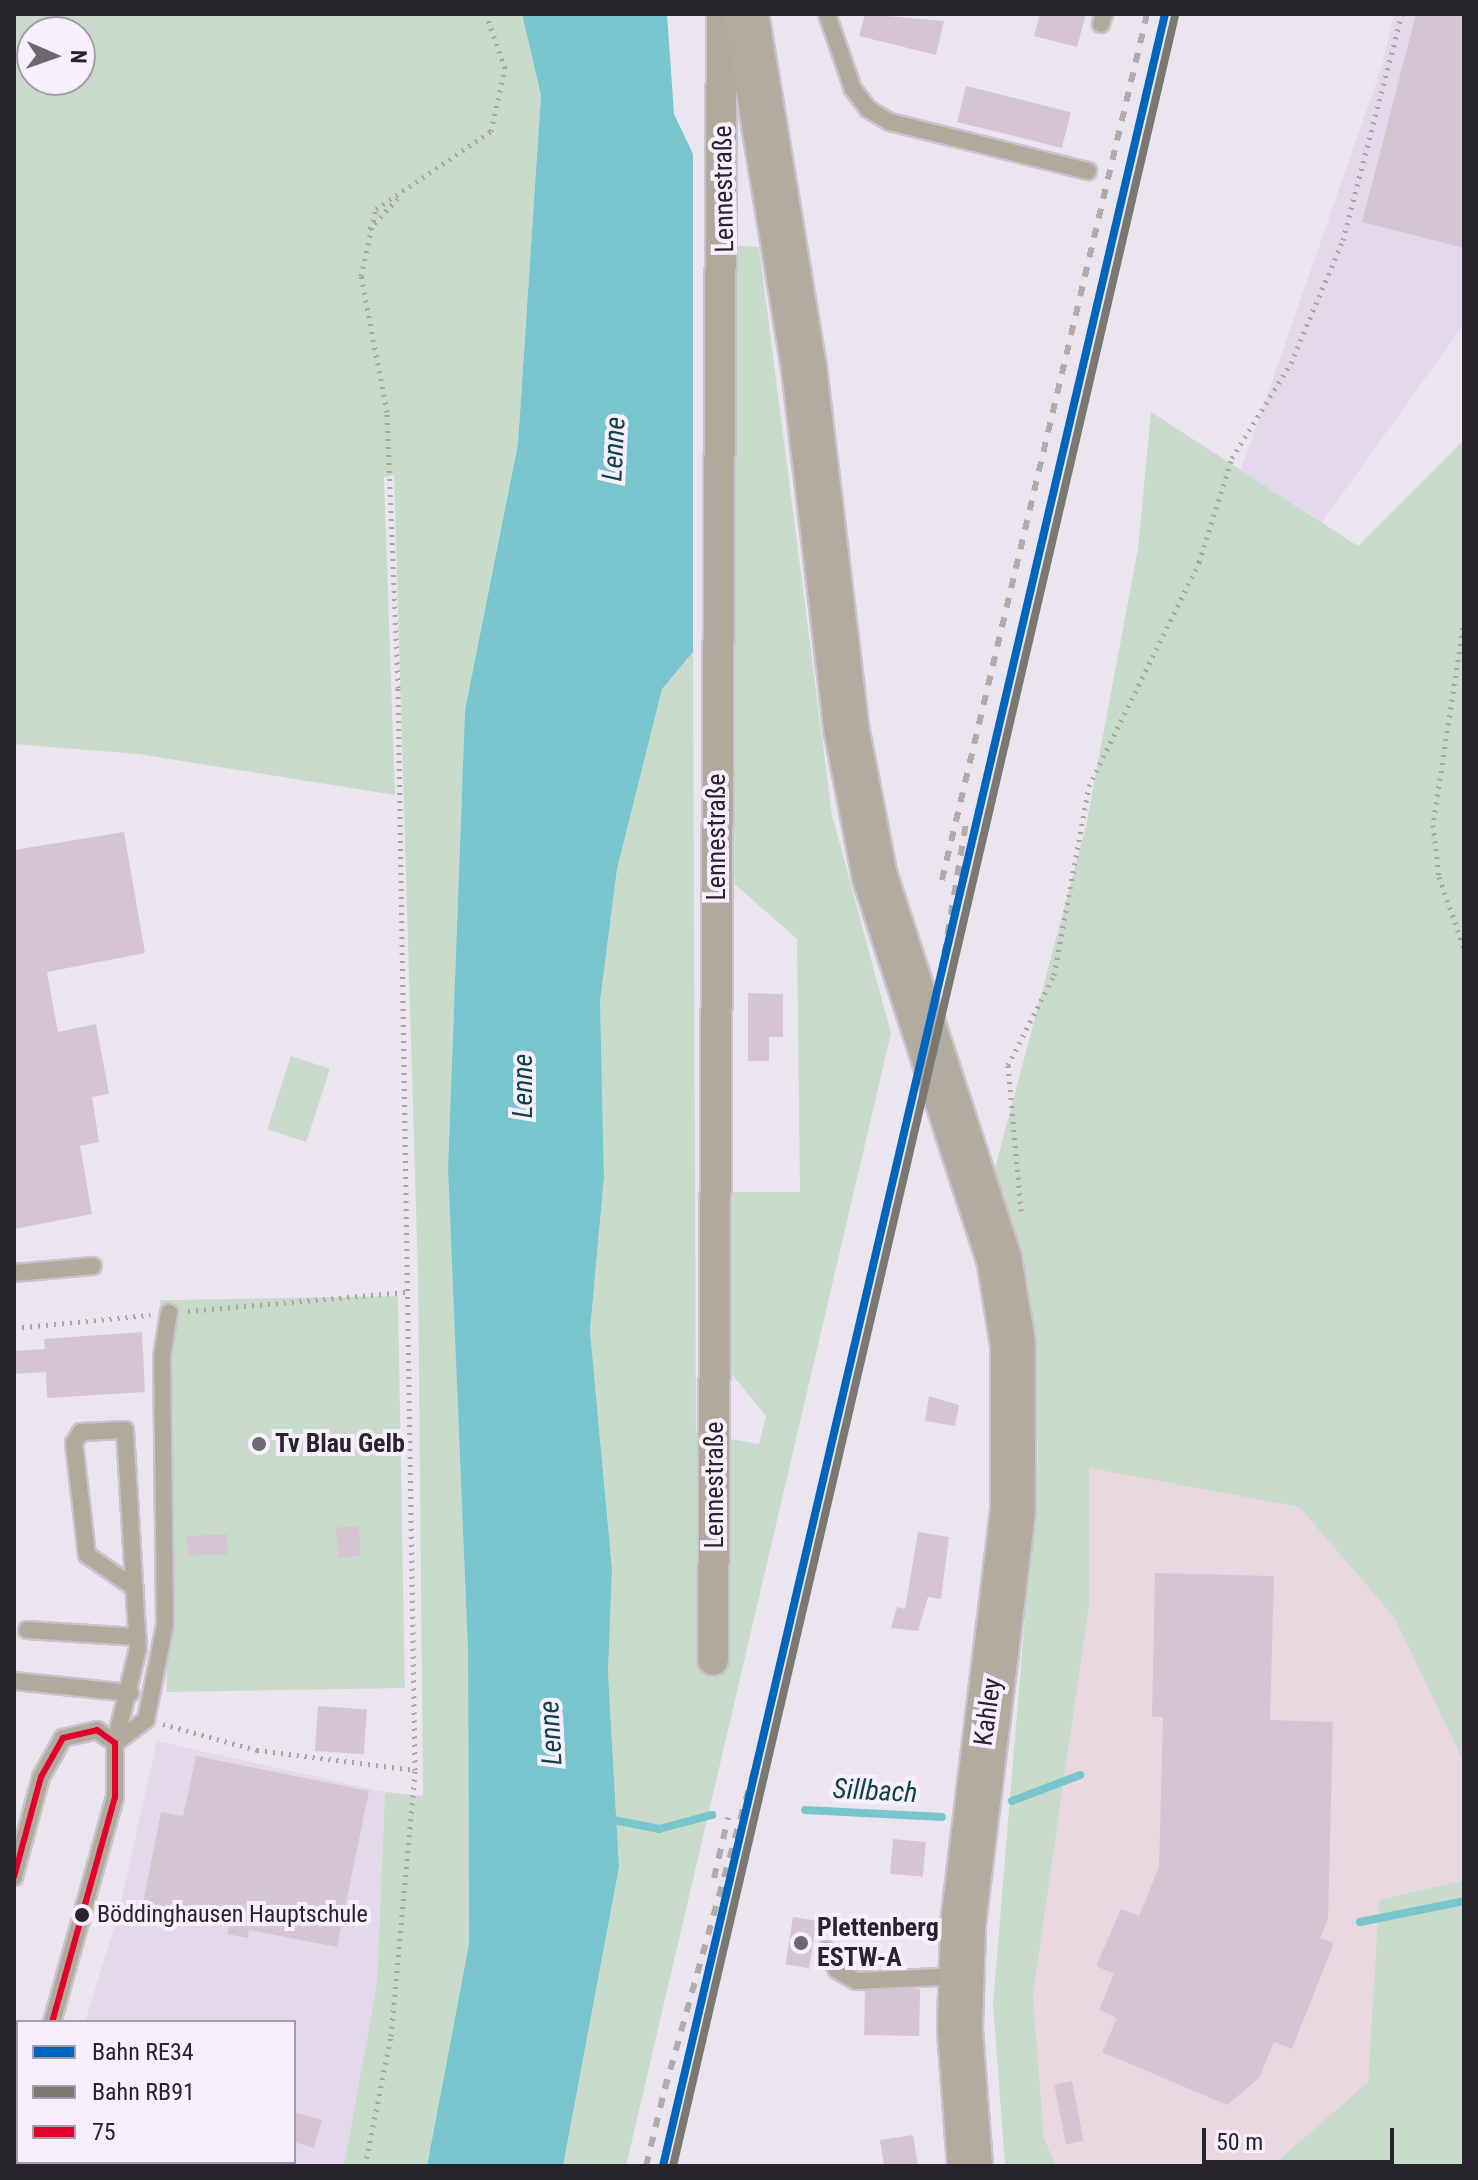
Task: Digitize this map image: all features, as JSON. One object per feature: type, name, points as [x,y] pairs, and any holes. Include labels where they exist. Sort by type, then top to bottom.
[{"type":"main road","name":"Lennestraße","points":[[746,14],[804,368],[847,732],[875,877],[971,1165]]},
{"type":"main road","name":"Kahley","points":[[970,2166],[961,1976],[1016,1456],[1013,1344],[999,1258],[971,1165]]},
{"type":"street","name":"Lennestraße","points":[[713,1660],[722,14]]},
{"type":"lane","points":[[827,14],[853,89],[890,122],[1088,171]]},
{"type":"lane","points":[[14,1273],[93,1266]]},
{"type":"lane","points":[[115,1743],[146,1720],[165,1625],[162,1357],[169,1313]]},
{"type":"lane","points":[[53,2020],[115,1797],[115,1743],[130,1693],[138,1637],[135,1588],[125,1430],[81,1432],[74,1443],[87,1555],[135,1588]]},
{"type":"lane","points":[[27,1630],[138,1637]]},
{"type":"lane","points":[[14,1681],[130,1693]]},
{"type":"lane","points":[[14,1877],[41,1777],[63,1738],[97,1730],[115,1743]]},
{"type":"lane","points":[[826,1950],[837,1970],[856,1981],[961,1976]]},
{"type":"path","points":[[365,2166],[391,2036],[415,1770],[398,688],[387,412],[361,276],[368,229],[376,209],[491,131],[505,68],[486,14]]},
{"type":"path","points":[[999,1258],[1021,1213],[1008,1065],[1054,975],[1089,786],[1199,562],[1232,458],[1291,363],[1343,240],[1402,14]]},
{"type":"path","points":[[368,229],[401,194]]},
{"type":"path","points":[[1464,620],[1433,825],[1439,877],[1464,948]]},
{"type":"path","points":[[14,1328],[406,1292]]},
{"type":"path","points":[[146,1720],[257,1750],[415,1770]]},
{"type":"shaded area","points":[[1394,14],[1464,14],[1464,324],[1322,522],[1241,470],[1382,66]]},
{"type":"shaded area","points":[[1089,1468],[1299,1507],[1394,1617],[1464,1763],[1464,1880],[1379,1900],[1368,2082],[1272,2166],[1056,2166],[1044,2138],[1033,1995],[1089,1606]]},
{"type":"shaded area","points":[[157,1741],[385,1792],[377,1983],[344,2166],[35,2166],[296,2164],[296,2020],[86,2020],[118,1915]]},
{"type":"green space","points":[[14,14],[522,14],[541,95],[518,444],[465,710],[448,1169],[468,1651],[469,1944],[427,2166],[344,2166],[377,1983],[385,1792],[423,1796],[418,1275],[394,475],[384,477],[395,795],[138,754],[14,744]]},
{"type":"green space","points":[[730,245],[759,247],[832,815],[891,1033],[626,2166],[563,2166],[619,1867],[608,1672],[612,1569],[590,1331],[604,1177],[600,1001],[617,869],[662,689],[693,652],[696,1433],[759,1444],[766,1416],[725,1366],[722,1192],[800,1192],[797,939],[722,873]]},
{"type":"green space","points":[[1151,412],[1358,546],[1464,440],[1464,1763],[1394,1617],[1299,1507],[1089,1468],[1089,1606],[1033,1995],[1044,2138],[1056,2166],[1005,2166],[993,2004],[1038,1458],[1031,1302],[991,1183],[1086,826],[1138,549]]},
{"type":"green space","points":[[291,1056],[330,1069],[306,1142],[267,1129]]},
{"type":"green space","name":"Tv Blau Gelb","points":[[398,1296],[405,1688],[167,1692],[160,1300]]},
{"type":"green space","points":[[1464,1880],[1464,2166],[1272,2166],[1368,2082],[1379,1900]]},
{"type":"water","name":"Lenne","points":[[522,14],[667,14],[674,114],[693,154],[693,652],[662,689],[617,869],[600,1001],[604,1177],[590,1331],[612,1569],[608,1672],[619,1867],[563,2166],[427,2166],[469,1944],[468,1651],[448,1169],[465,710],[518,444],[541,95]]},
{"type":"building","points":[[865,14],[944,21],[936,55],[859,36]]},
{"type":"building","points":[[1040,14],[1086,14],[1077,47],[1034,36]]},
{"type":"building","points":[[1416,14],[1464,14],[1464,248],[1362,222]]},
{"type":"building","points":[[966,86],[1071,112],[1062,148],[957,122]]},
{"type":"building","points":[[124,832],[145,953],[47,972],[58,1032],[96,1024],[109,1094],[92,1097],[99,1142],[80,1146],[92,1214],[14,1229],[14,850]]},
{"type":"building","points":[[748,993],[783,994],[783,1037],[769,1037],[769,1061],[748,1061]]},
{"type":"building","points":[[142,1332],[145,1392],[47,1398],[46,1372],[14,1374],[14,1351],[45,1349],[44,1339]]},
{"type":"building","points":[[929,1396],[959,1405],[955,1426],[925,1421]]},
{"type":"building","points":[[359,1526],[361,1556],[338,1558],[336,1528]]},
{"type":"building","points":[[918,1532],[949,1537],[941,1599],[928,1597],[918,1631],[891,1628],[897,1607],[905,1609]]},
{"type":"building","points":[[227,1534],[228,1554],[188,1556],[187,1536]]},
{"type":"building","points":[[1155,1573],[1274,1576],[1270,1720],[1333,1722],[1328,1919],[1320,1938],[1334,1943],[1292,2049],[1274,2042],[1259,2078],[1227,2105],[1102,2052],[1117,2018],[1099,2010],[1114,1974],[1096,1966],[1121,1909],[1139,1916],[1159,1867],[1163,1717],[1152,1717]]},
{"type":"building","points":[[318,1706],[367,1709],[364,1754],[315,1751]]},
{"type":"building","points":[[196,1756],[369,1791],[337,1947],[249,1930],[248,1938],[227,1934],[229,1926],[142,1908],[161,1812],[183,1816]]},
{"type":"building","points":[[893,1839],[926,1842],[923,1877],[890,1874]]},
{"type":"building","name":"Plettenberg ESTW-A","points":[[793,1917],[817,1921],[809,1968],[785,1964]]},
{"type":"building","points":[[865,1988],[920,1989],[919,2036],[864,2035]]},
{"type":"building","points":[[1072,2081],[1084,2141],[1066,2144],[1054,2084]]},
{"type":"building","points":[[296,2113],[322,2120],[314,2148],[296,2143]]},
{"type":"building","points":[[913,2135],[918,2166],[884,2166],[880,2140]]},
{"type":"waterway","name":"Sillbach","points":[[1012,1801],[1080,1775]]},
{"type":"waterway","name":"Sillbach","points":[[805,1810],[942,1817]]},
{"type":"waterway","name":"Sillbach","points":[[609,1819],[659,1829],[712,1815]]},
{"type":"waterway","name":"Sillbach","points":[[1360,1922],[1464,1901]]},
{"type":"railway","points":[[942,880],[1147,14]]},
{"type":"railway","points":[[941,974],[967,817]]},
{"type":"railway","points":[[665,2089],[761,1745]]},
{"type":"railway","points":[[714,1878],[728,1818]]},
{"type":"railway","points":[[646,2166],[667,2080]]},
{"type":"rail line","name":"RE34","points":[[663,2166],[1165,14]]},
{"type":"rail line","name":"RB91","points":[[673,2166],[1175,16]]},
{"type":"transit line","name":"75","points":[[14,1877],[41,1777],[63,1738],[97,1730],[115,1743],[115,1797],[53,2020]]},
{"type":"place","name":"Tv Blau Gelb","points":[[259,1444]]},
{"type":"place","name":"Böddinghausen Hauptschule","points":[[82,1915]]},
{"type":"place","name":"Plettenberg ESTW-A","points":[[801,1943]]}]
